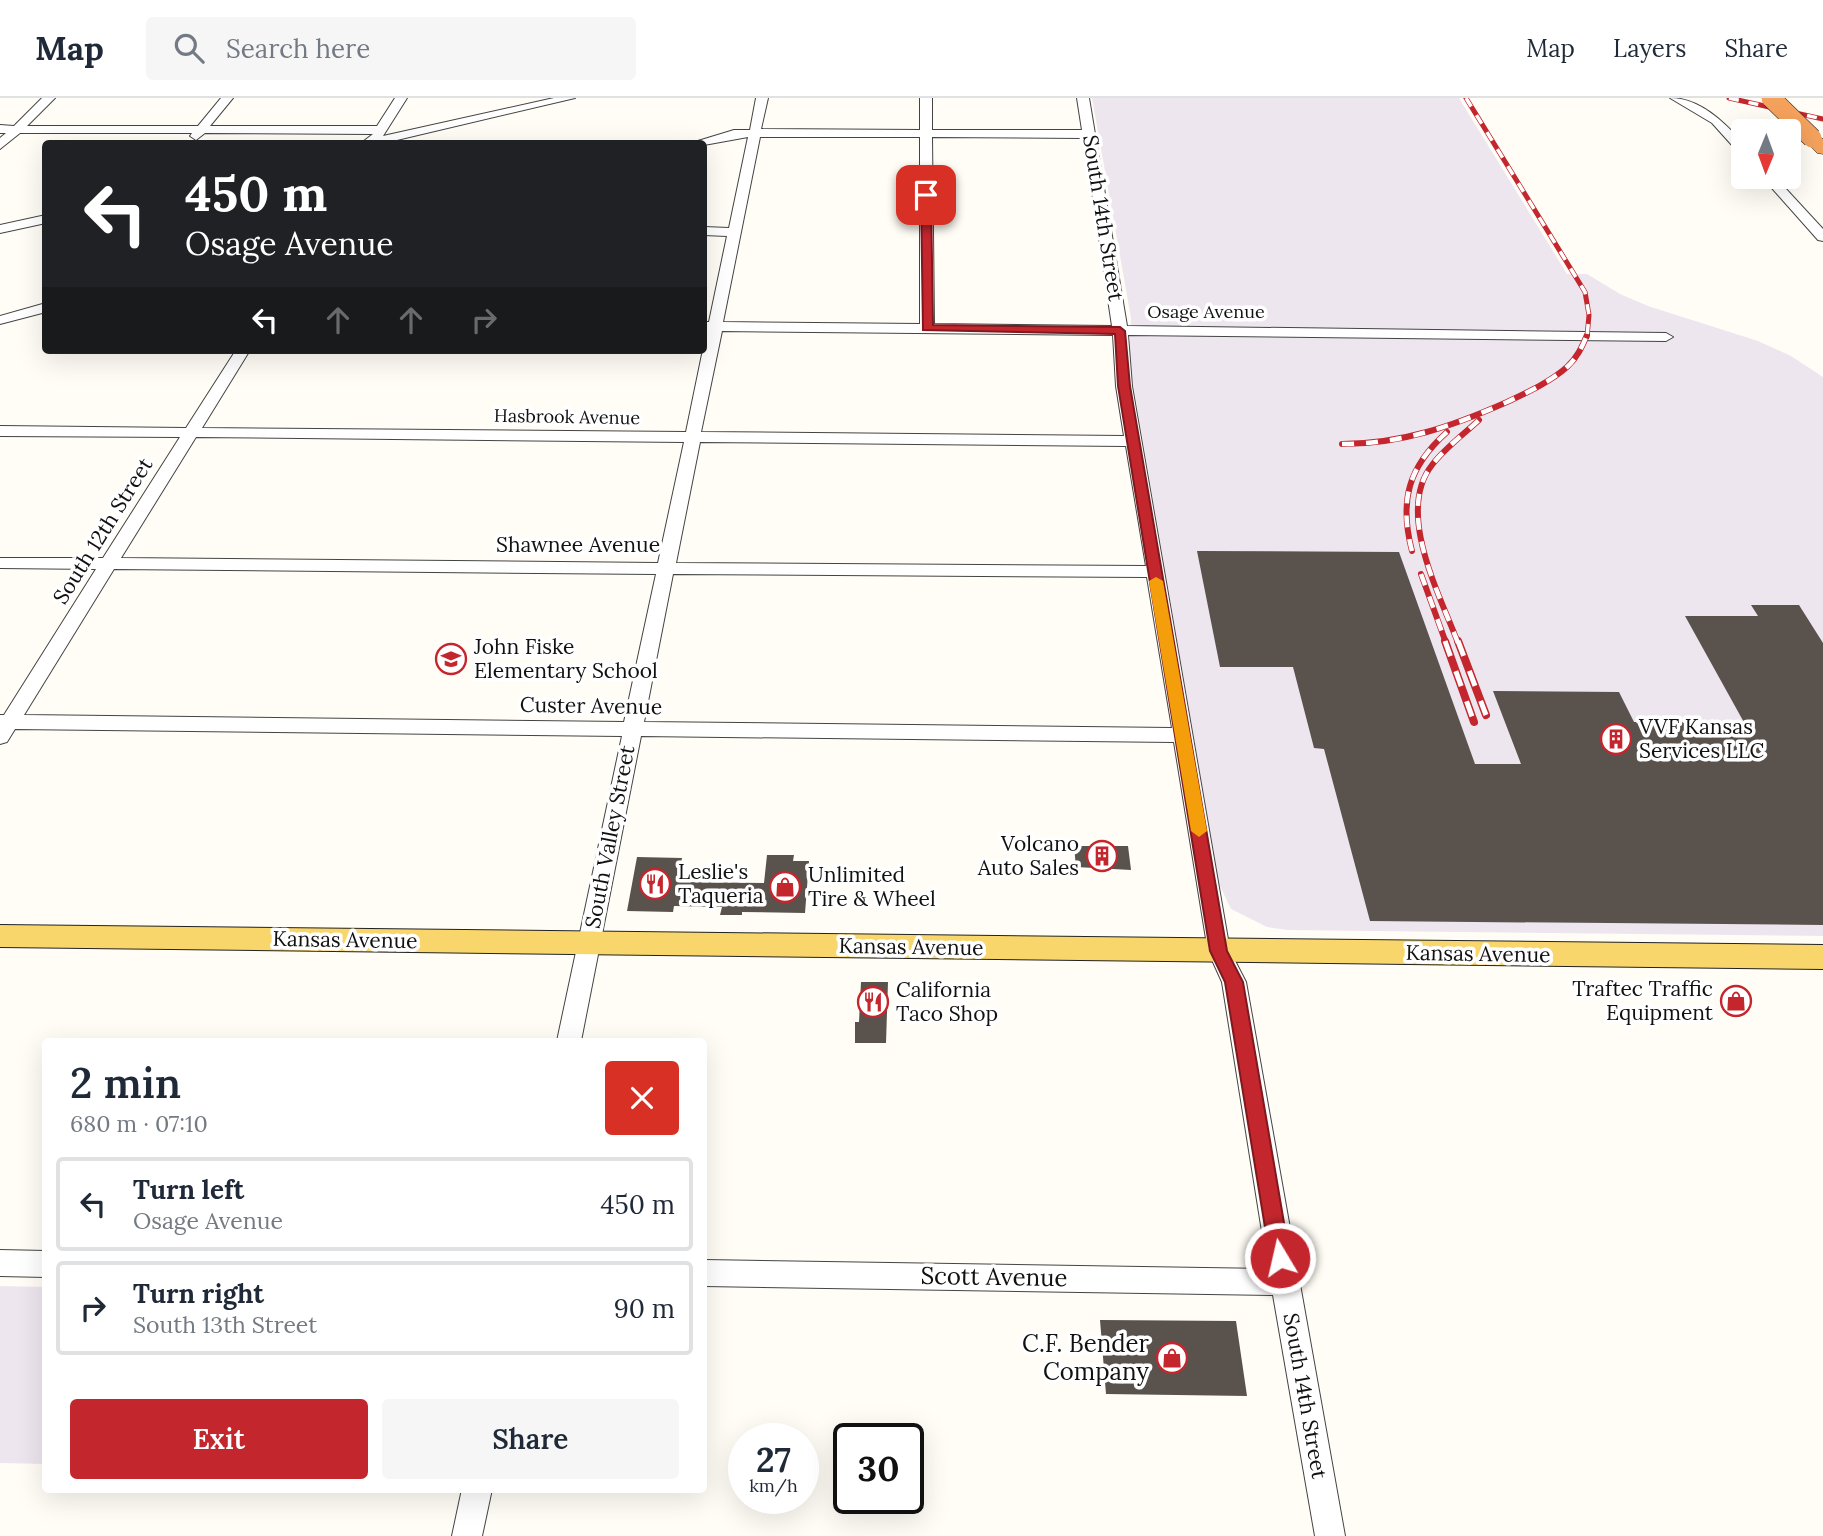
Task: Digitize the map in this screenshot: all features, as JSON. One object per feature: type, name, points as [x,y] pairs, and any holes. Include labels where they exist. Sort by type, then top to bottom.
[{"type":"highway","points":[[1771,98],[1819,141]]},
{"type":"highway","points":[[1787,98],[1819,141]]},
{"type":"main road","name":"Kansas Avenue","points":[[0,936],[1823,957]]},
{"type":"street","points":[[0,145],[49,98]]},
{"type":"street","points":[[193,140],[227,98]]},
{"type":"street","points":[[373,140],[401,98]]},
{"type":"street","points":[[383,140],[569,98]]},
{"type":"street","name":"South Valley Street","points":[[709,326],[734,232],[762,98]]},
{"type":"street","points":[[926,98],[927,328]]},
{"type":"street","name":"South 14th Street","points":[[1083,98],[1120,331],[1124,386],[1219,951],[1234,982],[1330,1536]]},
{"type":"street","points":[[1676,98],[1716,121],[1731,137]]},
{"type":"street","points":[[0,129],[381,130]]},
{"type":"street","points":[[707,141],[734,134],[753,133],[1089,134]]},
{"type":"street","points":[[1779,189],[1823,237]]},
{"type":"street","points":[[0,229],[42,220]]},
{"type":"street","points":[[707,231],[734,232]]},
{"type":"street","points":[[0,320],[42,308]]},
{"type":"street","points":[[0,320],[42,321]]},
{"type":"street","name":"Osage Avenue","points":[[709,326],[1666,337]]},
{"type":"street","name":"South 12th Street","points":[[3,727],[240,354]]},
{"type":"street","name":"South Valley Street","points":[[570,1038],[692,438],[705,354]]},
{"type":"street","name":"Hasbrook Avenue","points":[[0,431],[1133,441]]},
{"type":"street","name":"Shawnee Avenue","points":[[0,563],[1155,572]]},
{"type":"street","name":"Custer Avenue","points":[[3,727],[1182,735]]},
{"type":"street","points":[[0,1263],[42,1264]]},
{"type":"street","name":"Scott Avenue","points":[[707,1273],[1284,1282]]},
{"type":"street","points":[[467,1536],[476,1493]]},
{"type":"shaded area","points":[[1092,98],[1459,98],[1567,274],[1587,274],[1620,294],[1648,306],[1758,341],[1791,356],[1823,377],[1823,936],[1287,930],[1267,927],[1231,909],[1219,884],[1129,360],[1131,318]]},
{"type":"shaded area","points":[[0,1286],[42,1287],[42,1464],[0,1463]]},
{"type":"building","name":"VVF Kansas Services LLC","points":[[1197,551],[1399,552],[1475,764],[1521,764],[1493,691],[1619,692],[1634,722],[1684,722],[1690,734],[1751,735],[1685,616],[1758,616],[1751,605],[1799,605],[1823,643],[1823,925],[1370,921],[1324,749],[1314,748],[1293,667],[1220,667]]},
{"type":"building","name":"Volcano Auto Sales","points":[[1074,846],[1128,846],[1131,870],[1076,867]]},
{"type":"building","points":[[767,855],[794,855],[793,861],[809,861],[805,913],[742,912],[742,915],[720,915],[722,907],[674,906],[673,912],[627,911],[637,857],[682,858],[678,882],[764,883]]},
{"type":"building","name":"California Taco Shop","points":[[861,982],[888,982],[886,1043],[855,1043]]},
{"type":"building","name":"C.F. Bender Company","points":[[1100,1320],[1236,1321],[1247,1396],[1106,1394]]},
{"type":"railway","points":[[1466,98],[1585,292],[1589,315],[1587,337]]},
{"type":"railway","points":[[1729,98],[1823,119]]},
{"type":"railway","points":[[1342,444],[1386,441],[1427,432],[1507,402],[1546,382],[1567,367],[1587,335]]},
{"type":"railway","points":[[1458,643],[1424,554],[1418,506],[1422,484],[1432,465],[1479,420]]},
{"type":"railway","points":[[1412,551],[1406,516],[1410,486],[1423,458],[1447,432]]},
{"type":"railway","points":[[1421,574],[1446,643]]},
{"type":"railway","points":[[1445,641],[1474,722]]},
{"type":"railway","points":[[1458,641],[1486,715]]},
{"type":"slow traffic","points":[[1156,581],[1199,831]]},
{"type":"place","name":"John Fiske Elementary School","points":[[451,659]]},
{"type":"place","name":"VVF Kansas Services LLC","points":[[1616,739]]},
{"type":"place","name":"Volcano Auto Sales","points":[[1102,856]]},
{"type":"place","name":"Leslie's Taqueria","points":[[655,884]]},
{"type":"place","name":"Unlimited Tire & Wheel","points":[[785,887]]},
{"type":"place","name":"Traftec Traffic Equipment","points":[[1736,1001]]},
{"type":"place","name":"California Taco Shop","points":[[873,1002]]},
{"type":"place","name":"C.F. Bender Company","points":[[1172,1358]]},
{"type":"route","points":[[926,195],[927,328],[1120,331],[1124,386],[1219,951],[1234,982],[1280,1258]]}]
